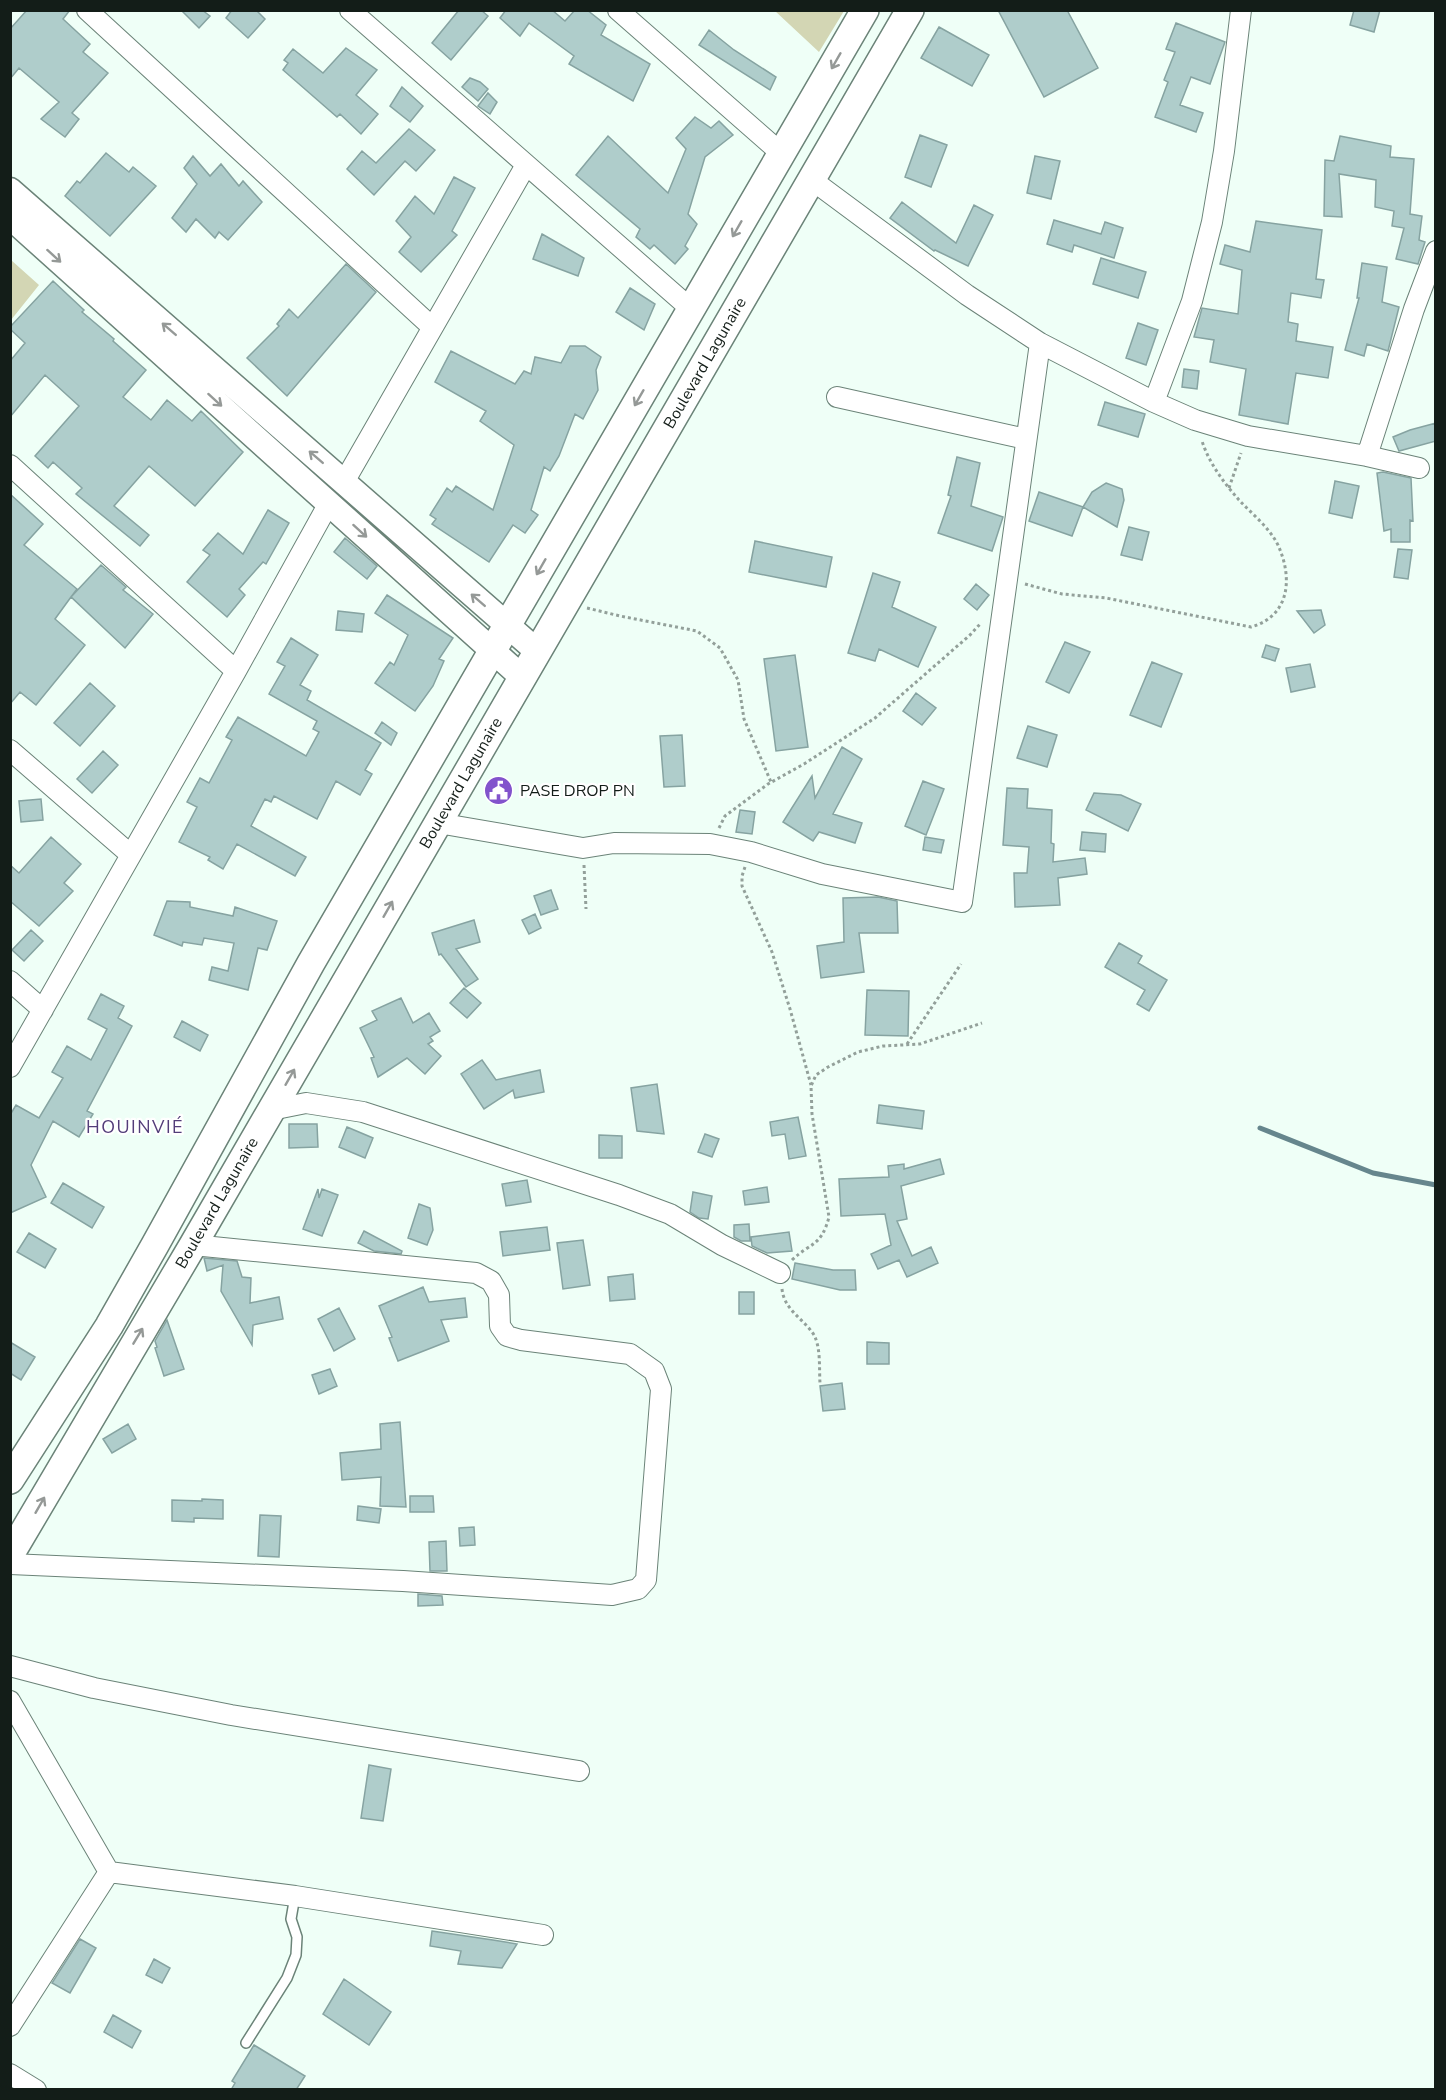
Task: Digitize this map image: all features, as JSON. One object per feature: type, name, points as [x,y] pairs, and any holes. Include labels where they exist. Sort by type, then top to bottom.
[{"type":"main road","name":"Boulevard Lagunaire","points":[[10,1480],[132,1286],[311,963],[865,10]]},
{"type":"main road","name":"Boulevard Lagunaire","points":[[10,1555],[193,1245],[910,10]]},
{"type":"street","points":[[87,10],[432,327]]},
{"type":"street","points":[[350,10],[691,309]]},
{"type":"street","points":[[618,10],[781,153]]},
{"type":"street","points":[[1154,402],[1192,301],[1212,222],[1224,151],[1241,10]]},
{"type":"street","points":[[344,482],[525,165]]},
{"type":"street","points":[[812,180],[967,295],[1040,343],[1154,402],[1195,420],[1248,436],[1367,456],[1419,468]]},
{"type":"street","points":[[10,190],[538,652]]},
{"type":"street","points":[[10,217],[523,678]]},
{"type":"street","points":[[1367,456],[1414,309],[1436,251]]},
{"type":"street","points":[[438,823],[583,848],[614,843],[710,844],[751,852],[822,874],[962,902],[1040,343]]},
{"type":"street","points":[[837,397],[1026,439]]},
{"type":"street","points":[[10,465],[236,671]]},
{"type":"street","points":[[10,1067],[329,503]]},
{"type":"street","points":[[10,750],[131,855]]},
{"type":"street","points":[[10,981],[43,1010]]},
{"type":"street","points":[[271,1110],[306,1103],[363,1112],[619,1195],[670,1214],[722,1245],[780,1273]]},
{"type":"street","points":[[10,1564],[403,1581],[612,1595],[638,1589],[646,1580],[662,1389],[654,1371],[630,1354],[521,1340],[507,1336],[500,1326],[499,1295],[491,1281],[476,1273],[193,1245]]},
{"type":"street","points":[[10,1666],[94,1688],[231,1715],[579,1771]]},
{"type":"street","points":[[10,1701],[109,1872]]},
{"type":"street","points":[[109,1872],[295,1896],[543,1935]]},
{"type":"street","points":[[10,2026],[109,1872]]},
{"type":"street","points":[[10,2074],[36,2090]]},
{"type":"lane","points":[[246,2043],[287,1978],[296,1955],[297,1937],[291,1919],[295,1896]]},
{"type":"path","points":[[1007,578],[1042,590],[1106,598],[1251,627],[1263,624],[1277,613],[1285,598],[1287,571],[1278,544],[1229,488],[1205,450],[1195,420]]},
{"type":"path","points":[[1229,488],[1248,436]]},
{"type":"path","points":[[710,844],[725,816],[771,782],[804,764],[876,718],[970,635],[1004,600]]},
{"type":"path","points":[[565,606],[588,608],[697,630],[720,648],[738,680],[744,719],[771,782]]},
{"type":"path","points":[[583,848],[586,909]]},
{"type":"path","points":[[751,852],[742,876],[742,886],[772,952],[811,1086],[812,1114],[829,1217],[825,1233],[814,1245],[795,1257],[780,1273],[782,1293],[792,1312],[807,1326],[815,1338],[820,1383]]},
{"type":"path","points":[[907,1044],[961,964]]},
{"type":"path","points":[[811,1086],[816,1075],[858,1052],[883,1046],[920,1044],[982,1023]]},
{"type":"green space","points":[[775,11],[844,11],[819,52]]},
{"type":"green space","points":[[11,260],[39,285],[11,320]]},
{"type":"building","points":[[27,10],[70,10],[63,19],[90,44],[83,52],[108,73],[72,113],[79,119],[65,137],[41,119],[59,102],[19,68],[10,79],[10,29]]},
{"type":"building","points":[[181,10],[202,10],[210,16],[199,28]]},
{"type":"building","points":[[232,10],[256,10],[265,19],[248,38],[226,18]]},
{"type":"building","points":[[459,10],[481,10],[488,16],[451,60],[432,43]]},
{"type":"building","points":[[506,10],[552,10],[565,21],[575,10],[587,10],[606,25],[601,35],[650,64],[633,101],[569,64],[574,56],[529,23],[520,36],[500,18]]},
{"type":"building","points":[[998,10],[1067,10],[1098,68],[1044,97]]},
{"type":"building","points":[[1354,10],[1380,10],[1374,32],[1350,25]]},
{"type":"building","points":[[1176,23],[1225,42],[1210,84],[1191,77],[1180,105],[1203,113],[1196,132],[1155,117],[1168,82],[1164,80],[1175,52],[1166,49]]},
{"type":"building","points":[[939,27],[989,55],[972,86],[921,58]]},
{"type":"building","points":[[709,30],[734,50],[776,77],[770,90],[699,45]]},
{"type":"building","points":[[346,48],[377,70],[356,95],[378,114],[361,134],[340,114],[337,117],[283,70],[288,63],[284,60],[293,49],[323,73]]},
{"type":"building","points":[[470,78],[480,82],[488,89],[478,101],[462,87]]},
{"type":"building","points":[[402,87],[423,106],[410,122],[390,106]]},
{"type":"building","points":[[488,93],[497,102],[490,114],[478,106]]},
{"type":"building","points":[[695,117],[711,128],[719,121],[733,135],[705,157],[688,214],[697,224],[685,246],[688,249],[675,264],[654,245],[650,249],[636,237],[640,229],[576,175],[608,136],[668,193],[686,149],[676,138]]},
{"type":"building","points":[[409,129],[435,150],[416,171],[405,161],[374,195],[347,169],[362,151],[376,163]]},
{"type":"building","points":[[920,135],[947,145],[931,187],[905,177]]},
{"type":"building","points":[[1340,136],[1391,146],[1390,157],[1414,159],[1410,214],[1422,216],[1419,240],[1425,242],[1418,264],[1396,259],[1404,228],[1392,226],[1394,211],[1375,207],[1376,180],[1339,174],[1342,217],[1324,216],[1325,160],[1334,161]]},
{"type":"building","points":[[106,153],[129,172],[133,167],[156,186],[110,236],[65,196],[77,181],[80,183]]},
{"type":"building","points":[[193,156],[210,176],[221,164],[239,186],[243,181],[262,202],[228,240],[219,232],[215,238],[196,219],[186,232],[172,218],[197,184],[184,168]]},
{"type":"building","points":[[1035,156],[1060,161],[1051,199],[1027,193]]},
{"type":"building","points":[[454,177],[475,188],[452,231],[457,235],[421,272],[399,252],[411,237],[396,221],[415,196],[434,214]]},
{"type":"building","points":[[902,202],[956,243],[974,205],[993,215],[968,266],[934,251],[890,218]]},
{"type":"building","points":[[1054,220],[1101,234],[1105,222],[1123,228],[1114,258],[1074,245],[1072,252],[1047,244]]},
{"type":"building","points":[[1256,221],[1322,230],[1316,279],[1324,280],[1321,298],[1291,293],[1288,322],[1298,324],[1296,341],[1333,347],[1328,378],[1296,373],[1288,424],[1239,415],[1246,369],[1210,362],[1214,340],[1194,337],[1202,308],[1238,314],[1242,270],[1220,264],[1225,245],[1250,252]]},
{"type":"building","points":[[542,234],[584,258],[578,276],[533,259]]},
{"type":"building","points":[[1101,258],[1146,272],[1138,298],[1093,284]]},
{"type":"building","points":[[1362,263],[1387,267],[1382,302],[1399,307],[1388,351],[1367,344],[1364,356],[1345,350],[1359,298],[1357,298]]},
{"type":"building","points":[[346,264],[376,292],[287,396],[247,358],[279,326],[277,324],[289,309],[298,318]]},
{"type":"building","points":[[53,281],[84,310],[82,312],[146,370],[123,397],[151,420],[167,400],[192,421],[201,411],[243,452],[195,506],[149,466],[114,506],[149,535],[140,546],[76,494],[82,488],[53,462],[48,468],[35,456],[79,406],[45,375],[10,417],[10,361],[25,343],[10,327]]},
{"type":"building","points":[[630,288],[655,304],[644,330],[616,312]]},
{"type":"building","points":[[1138,323],[1158,330],[1146,365],[1126,358]]},
{"type":"building","points":[[570,346],[585,346],[601,357],[596,370],[598,390],[583,419],[575,414],[559,456],[550,471],[544,467],[531,510],[538,515],[525,533],[513,525],[489,562],[432,524],[436,519],[430,515],[447,488],[452,492],[456,486],[493,510],[514,445],[480,421],[486,411],[435,382],[451,351],[515,384],[524,371],[531,374],[535,357],[561,363]]},
{"type":"building","points":[[1184,369],[1199,371],[1197,389],[1182,387]]},
{"type":"building","points":[[1105,402],[1145,414],[1138,437],[1098,425]]},
{"type":"building","points":[[1436,423],[1436,441],[1399,451],[1393,437]]},
{"type":"building","points":[[957,457],[980,463],[971,506],[1003,517],[992,551],[938,533],[951,496],[948,495]]},
{"type":"building","points":[[1383,472],[1411,478],[1413,521],[1410,520],[1410,542],[1391,542],[1391,529],[1384,531],[1377,473]]},
{"type":"building","points":[[1335,481],[1359,486],[1352,518],[1329,513]]},
{"type":"building","points":[[1106,483],[1122,489],[1124,500],[1117,527],[1083,507],[1092,492]]},
{"type":"building","points":[[1039,492],[1083,507],[1072,536],[1029,521]]},
{"type":"building","points":[[10,494],[43,524],[24,545],[77,589],[55,619],[85,645],[36,705],[20,692],[10,704]]},
{"type":"building","points":[[268,510],[289,523],[266,564],[263,562],[239,589],[245,595],[227,617],[187,582],[210,555],[203,550],[218,533],[243,554]]},
{"type":"building","points":[[1129,527],[1149,532],[1142,560],[1121,555]]},
{"type":"building","points":[[345,538],[377,566],[367,579],[334,552]]},
{"type":"building","points":[[755,541],[832,557],[826,587],[749,572]]},
{"type":"building","points":[[1398,549],[1412,550],[1408,579],[1394,577]]},
{"type":"building","points":[[101,565],[126,587],[123,590],[153,614],[125,648],[71,597]]},
{"type":"building","points":[[873,573],[900,582],[892,607],[936,627],[918,667],[879,649],[875,661],[848,653]]},
{"type":"building","points":[[976,584],[989,595],[977,610],[964,599]]},
{"type":"building","points":[[387,595],[453,638],[439,659],[444,661],[433,686],[415,711],[375,683],[390,662],[394,665],[408,635],[375,613]]},
{"type":"building","points":[[1321,610],[1325,625],[1314,633],[1297,611]]},
{"type":"building","points":[[338,611],[364,614],[362,632],[336,630]]},
{"type":"building","points":[[291,638],[318,655],[300,685],[311,691],[307,700],[381,743],[365,770],[372,774],[360,795],[336,781],[317,819],[274,796],[271,802],[265,799],[251,826],[306,857],[295,876],[237,844],[223,869],[208,860],[210,857],[179,842],[197,807],[187,802],[200,778],[209,783],[232,740],[226,737],[238,717],[306,756],[319,732],[313,729],[317,721],[269,694],[285,666],[277,662]]},
{"type":"building","points":[[1065,642],[1090,652],[1069,693],[1046,682]]},
{"type":"building","points":[[1266,645],[1279,649],[1275,661],[1262,657]]},
{"type":"building","points":[[795,655],[808,747],[776,751],[764,659]]},
{"type":"building","points":[[1152,662],[1182,674],[1161,727],[1130,715]]},
{"type":"building","points":[[1310,664],[1315,687],[1291,692],[1286,668]]},
{"type":"building","points":[[90,683],[115,706],[80,746],[54,723]]},
{"type":"building","points":[[916,693],[936,708],[922,725],[903,711]]},
{"type":"building","points":[[382,722],[397,733],[391,745],[375,733]]},
{"type":"building","points":[[1028,726],[1057,735],[1047,767],[1017,758]]},
{"type":"building","points":[[682,735],[685,786],[664,787],[660,736]]},
{"type":"building","points":[[842,747],[862,759],[833,814],[862,823],[855,843],[819,832],[813,841],[783,822],[812,776],[815,798]]},
{"type":"building","points":[[103,751],[118,765],[92,793],[77,779]]},
{"type":"building","points":[[923,781],[944,789],[926,835],[905,826]]},
{"type":"building","points":[[1007,788],[1028,789],[1027,808],[1052,810],[1053,862],[1085,858],[1087,874],[1058,878],[1060,905],[1015,907],[1014,873],[1027,873],[1029,847],[1003,845]]},
{"type":"building","points":[[1094,793],[1121,795],[1141,804],[1128,831],[1086,810]]},
{"type":"building","points":[[41,799],[43,820],[21,822],[19,801]]},
{"type":"building","points":[[740,810],[755,812],[752,834],[736,832]]},
{"type":"building","points":[[1082,832],[1106,834],[1105,852],[1080,850]]},
{"type":"building","points":[[51,837],[81,864],[64,883],[73,891],[39,926],[10,901],[10,865],[19,873]]},
{"type":"building","points":[[925,837],[944,840],[941,853],[923,850]]},
{"type":"building","points":[[551,890],[558,909],[541,915],[534,896]]},
{"type":"building","points":[[878,897],[897,901],[898,933],[859,933],[864,972],[821,978],[817,946],[844,942],[843,898]]},
{"type":"building","points":[[167,901],[190,902],[190,907],[233,916],[235,907],[277,921],[267,950],[258,948],[248,990],[209,980],[212,967],[228,971],[234,943],[204,938],[202,945],[183,942],[182,946],[154,935]]},
{"type":"building","points":[[535,914],[541,928],[529,934],[522,920]]},
{"type":"building","points":[[474,920],[480,942],[456,949],[478,979],[466,987],[441,954],[439,955],[432,933]]},
{"type":"building","points":[[31,930],[43,941],[24,961],[12,950]]},
{"type":"building","points":[[1119,943],[1142,956],[1138,963],[1167,980],[1149,1011],[1137,1004],[1145,990],[1105,967]]},
{"type":"building","points":[[464,988],[481,1003],[467,1018],[450,1003]]},
{"type":"building","points":[[867,990],[909,991],[908,1036],[865,1035]]},
{"type":"building","points":[[101,994],[124,1006],[118,1018],[132,1026],[87,1111],[93,1114],[79,1137],[53,1121],[31,1165],[46,1197],[10,1213],[10,1115],[16,1105],[39,1118],[63,1078],[52,1072],[67,1046],[91,1060],[107,1029],[88,1019]]},
{"type":"building","points":[[401,998],[413,1023],[429,1013],[440,1031],[430,1037],[433,1041],[428,1044],[441,1056],[425,1074],[407,1058],[378,1077],[371,1058],[374,1057],[360,1028],[377,1020],[372,1011]]},
{"type":"building","points":[[182,1021],[208,1035],[200,1051],[174,1037]]},
{"type":"building","points":[[482,1060],[496,1080],[540,1070],[544,1092],[515,1098],[513,1090],[484,1109],[461,1074]]},
{"type":"building","points":[[657,1084],[664,1134],[637,1131],[631,1088]]},
{"type":"building","points":[[879,1105],[924,1111],[922,1129],[877,1123]]},
{"type":"building","points":[[798,1117],[806,1156],[789,1159],[785,1134],[772,1136],[770,1122]]},
{"type":"building","points":[[289,1124],[317,1124],[318,1147],[289,1148]]},
{"type":"building","points":[[347,1127],[373,1138],[365,1158],[339,1147]]},
{"type":"building","points":[[705,1134],[719,1139],[712,1157],[698,1152]]},
{"type":"building","points":[[599,1135],[622,1136],[622,1158],[599,1158]]},
{"type":"building","points":[[940,1159],[944,1174],[901,1186],[907,1219],[897,1221],[912,1256],[931,1247],[938,1263],[907,1277],[899,1260],[878,1269],[871,1254],[891,1245],[885,1214],[841,1216],[839,1179],[889,1177],[888,1166],[904,1164],[904,1169]]},
{"type":"building","points":[[527,1180],[531,1202],[506,1206],[502,1184]]},
{"type":"building","points":[[63,1183],[104,1207],[92,1228],[51,1203]]},
{"type":"building","points":[[767,1187],[769,1202],[745,1205],[743,1191]]},
{"type":"building","points":[[318,1189],[319,1198],[322,1189],[338,1195],[322,1236],[303,1229]]},
{"type":"building","points":[[693,1192],[712,1196],[708,1219],[699,1218],[690,1212]]},
{"type":"building","points":[[419,1204],[430,1208],[433,1230],[427,1245],[408,1238]]},
{"type":"building","points":[[749,1224],[750,1241],[741,1241],[734,1237],[734,1225]]},
{"type":"building","points":[[547,1227],[550,1250],[503,1256],[500,1232]]},
{"type":"building","points":[[364,1231],[402,1251],[401,1254],[374,1251],[358,1243]]},
{"type":"building","points":[[789,1232],[792,1251],[767,1253],[752,1246],[751,1237]]},
{"type":"building","points":[[29,1233],[56,1249],[45,1268],[17,1252]]},
{"type":"building","points":[[583,1240],[590,1285],[563,1289],[557,1243]]},
{"type":"building","points":[[204,1258],[237,1261],[242,1277],[251,1278],[250,1303],[279,1297],[283,1319],[253,1325],[252,1345],[221,1291],[223,1265],[207,1271]]},
{"type":"building","points":[[795,1263],[833,1270],[855,1270],[856,1290],[840,1290],[792,1279]]},
{"type":"building","points":[[633,1274],[635,1299],[610,1301],[608,1277]]},
{"type":"building","points":[[423,1287],[429,1302],[465,1298],[467,1317],[441,1320],[449,1341],[398,1361],[389,1338],[392,1337],[379,1306]]},
{"type":"building","points":[[739,1292],[754,1292],[754,1314],[739,1314]]},
{"type":"building","points":[[339,1308],[355,1339],[334,1351],[318,1319]]},
{"type":"building","points":[[167,1320],[184,1369],[164,1376],[155,1341]]},
{"type":"building","points":[[10,1342],[35,1357],[21,1380],[10,1373]]},
{"type":"building","points":[[867,1342],[889,1343],[889,1364],[867,1364]]},
{"type":"building","points":[[330,1369],[337,1386],[319,1394],[312,1375]]},
{"type":"building","points":[[842,1383],[845,1409],[823,1411],[820,1386]]},
{"type":"building","points":[[400,1422],[406,1507],[380,1506],[381,1477],[342,1480],[340,1453],[381,1449],[380,1424]]},
{"type":"building","points":[[128,1424],[136,1439],[112,1453],[103,1439]]},
{"type":"building","points":[[410,1496],[433,1496],[434,1512],[410,1512]]},
{"type":"building","points":[[202,1499],[223,1500],[223,1519],[194,1518],[194,1522],[172,1521],[172,1500],[202,1501]]},
{"type":"building","points":[[358,1506],[381,1509],[379,1523],[357,1520]]},
{"type":"building","points":[[260,1515],[281,1516],[279,1557],[258,1556]]},
{"type":"building","points":[[474,1527],[475,1545],[460,1546],[459,1528]]},
{"type":"building","points":[[446,1541],[447,1571],[430,1571],[429,1542]]},
{"type":"building","points":[[418,1594],[442,1596],[443,1605],[418,1606]]},
{"type":"building","points":[[369,1765],[391,1769],[383,1821],[361,1818]]},
{"type":"building","points":[[432,1931],[517,1944],[502,1968],[458,1964],[461,1951],[430,1946]]},
{"type":"building","points":[[80,1939],[96,1948],[70,1993],[52,1983]]},
{"type":"building","points":[[154,1959],[170,1968],[162,1983],[146,1975]]},
{"type":"building","points":[[344,1979],[391,2012],[369,2045],[323,2014]]},
{"type":"building","points":[[113,2015],[141,2031],[132,2048],[104,2032]]},
{"type":"building","points":[[254,2045],[305,2076],[296,2090],[231,2090],[235,2083],[232,2081]]},
{"type":"waterway","points":[[1260,1128],[1373,1173],[1436,1185]]},
{"type":"place","name":"PASE DROP PN","points":[[499,791]]},
{"type":"district","name":"HOUINVIÉ","points":[[135,1127]]}]
